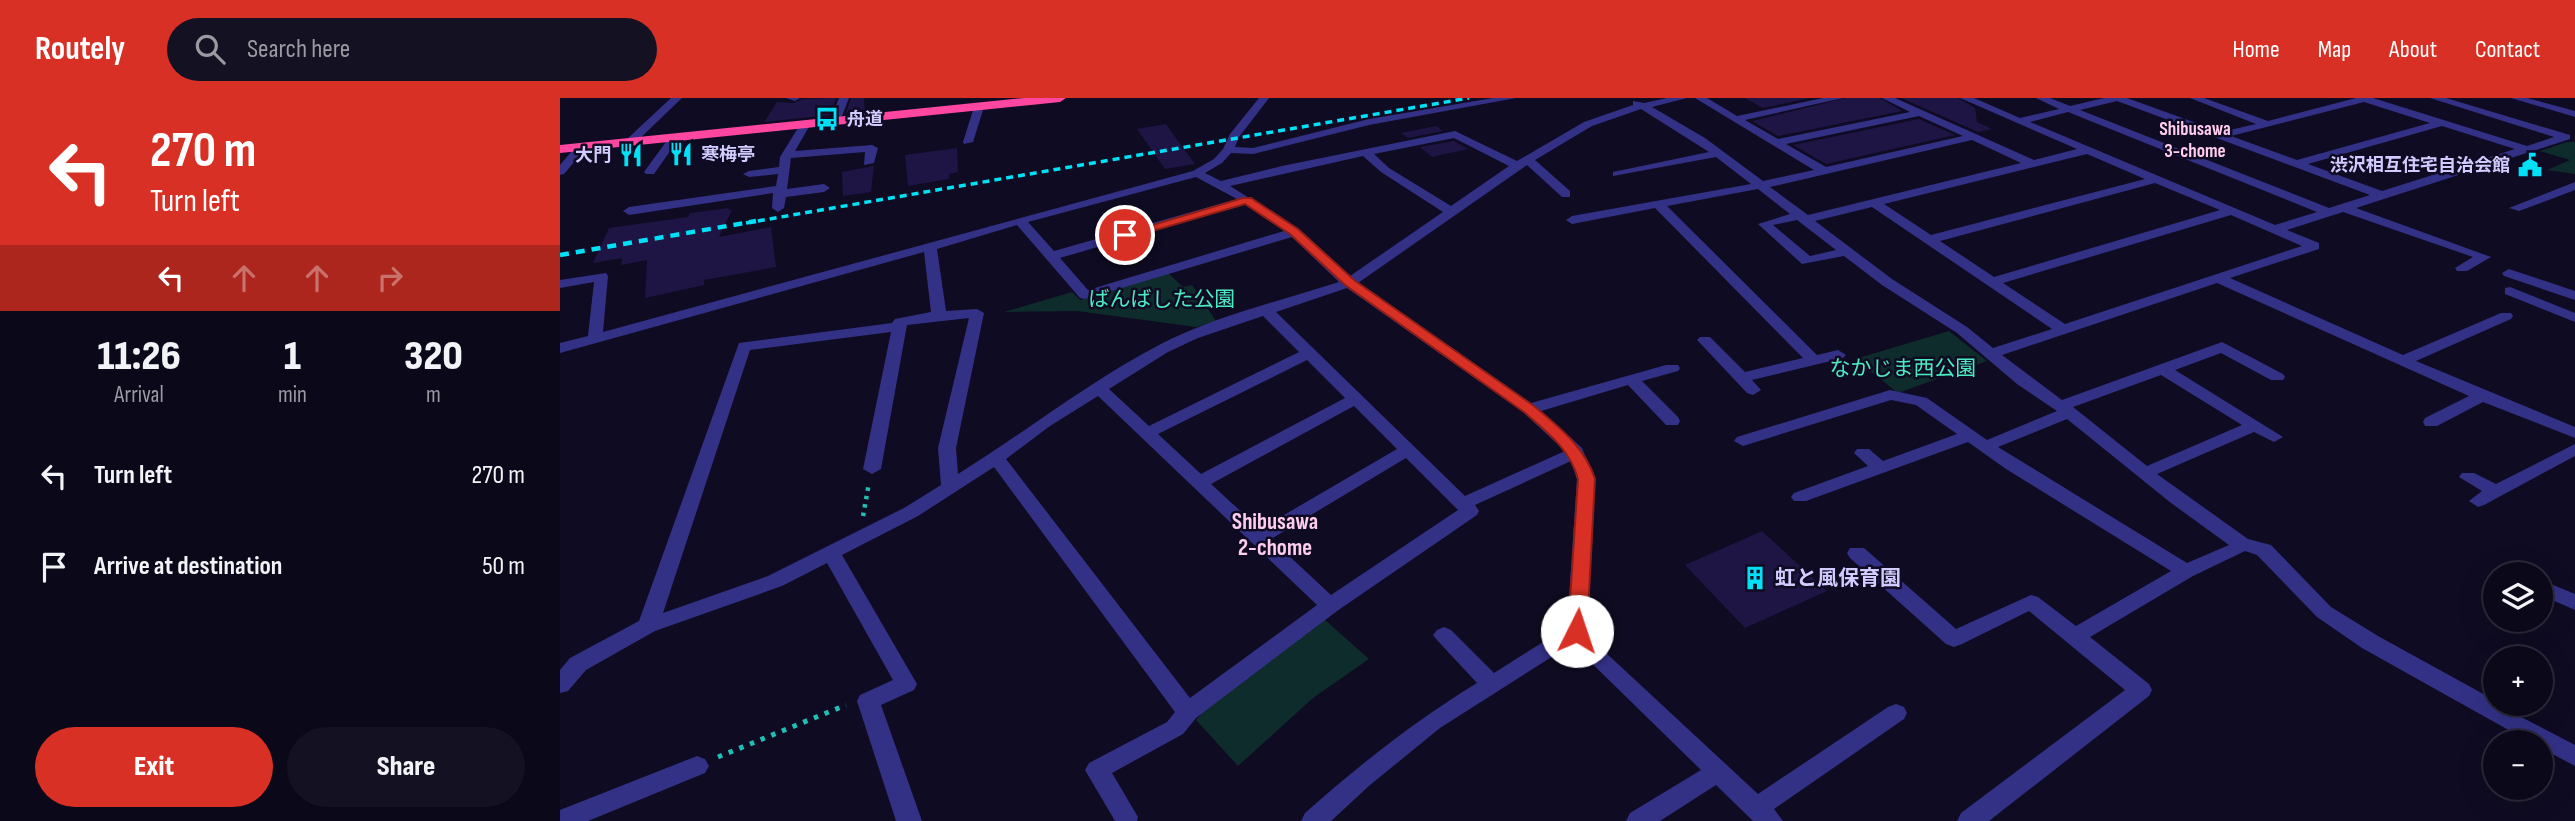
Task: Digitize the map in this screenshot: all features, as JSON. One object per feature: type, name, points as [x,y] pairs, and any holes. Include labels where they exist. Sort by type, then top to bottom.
[{"type":"highway","points":[[560,149],[1060,98]]},
{"type":"street","points":[[630,142],[677,98]]},
{"type":"street","points":[[835,121],[845,98]]},
{"type":"street","points":[[560,367],[563,348],[1020,219],[1197,173],[1218,161],[1228,150],[1234,136],[1264,98]]},
{"type":"street","points":[[1228,150],[1253,151],[1369,122],[1511,98]]},
{"type":"street","points":[[560,685],[569,664],[648,626],[775,581],[858,541],[950,487],[1098,387],[1163,349],[1193,335],[1349,283],[1522,163],[1588,124],[1634,102],[1682,98]]},
{"type":"street","points":[[1700,98],[1824,171]]},
{"type":"street","points":[[1736,119],[1839,98]]},
{"type":"street","points":[[1887,98],[2033,164]]},
{"type":"street","points":[[1965,98],[2314,246],[1991,354]]},
{"type":"street","points":[[2041,98],[2328,212]]},
{"type":"street","points":[[2019,121],[2118,98],[2380,195]]},
{"type":"street","points":[[2196,98],[2268,124]]},
{"type":"street","points":[[2220,136],[2366,98],[2526,149]]},
{"type":"street","points":[[2435,98],[2570,139]]},
{"type":"street","points":[[2516,98],[2575,114]]},
{"type":"street","points":[[1634,102],[1719,153],[1887,282],[1962,330],[2023,381],[2065,409],[2241,544],[2264,550],[2324,612],[2370,642],[2575,756]]},
{"type":"street","points":[[968,142],[979,107]]},
{"type":"street","points":[[1777,144],[1920,113]]},
{"type":"street","points":[[2297,164],[2442,123]]},
{"type":"street","points":[[778,208],[783,170],[805,125]]},
{"type":"street","points":[[1221,185],[1455,134],[1522,163],[1566,194]]},
{"type":"street","points":[[650,172],[675,137]]},
{"type":"street","points":[[1572,220],[1762,185],[1973,137]]},
{"type":"street","points":[[2276,229],[2526,149],[2570,139]]},
{"type":"street","points":[[560,172],[581,147]]},
{"type":"street","points":[[788,155],[876,147],[868,163]]},
{"type":"street","points":[[1847,251],[1807,261],[1764,224],[1874,203],[2088,150]]},
{"type":"street","points":[[1365,152],[1385,170],[1451,211]]},
{"type":"street","points":[[1617,174],[1719,153]]},
{"type":"street","points":[[749,174],[783,170]]},
{"type":"street","points":[[1197,173],[1247,200],[1294,232],[1349,283],[1529,409],[1576,452],[1587,479],[1577,631],[1583,644],[1763,815],[1896,713]]},
{"type":"street","points":[[1930,240],[2157,179]]},
{"type":"street","points":[[2542,184],[2569,188]]},
{"type":"street","points":[[629,211],[779,191],[824,188]]},
{"type":"street","points":[[2548,212],[2521,206],[2569,188]]},
{"type":"street","points":[[1051,256],[1247,200]]},
{"type":"street","points":[[1874,203],[2064,330]]},
{"type":"street","points":[[1658,204],[1814,360]]},
{"type":"street","points":[[2342,207],[2484,257],[2462,268]]},
{"type":"street","points":[[1993,282],[2231,211]]},
{"type":"street","points":[[1020,219],[1085,295],[1294,232]]},
{"type":"street","points":[[930,246],[939,315]]},
{"type":"street","points":[[2509,273],[2575,296]]},
{"type":"street","points":[[560,284],[601,276],[595,339]]},
{"type":"street","points":[[2218,278],[2482,396],[2575,433]]},
{"type":"street","points":[[2510,291],[2572,311]]},
{"type":"street","points":[[1126,817],[1097,770],[1175,728],[1188,712],[1330,606],[1470,511],[1266,311]]},
{"type":"street","points":[[872,469],[900,322],[939,315],[977,313],[947,448],[950,487]]},
{"type":"street","points":[[2403,361],[2447,341],[2504,323]]},
{"type":"street","points":[[648,626],[744,345],[899,327]]},
{"type":"street","points":[[1705,340],[1753,390]]},
{"type":"street","points":[[2447,341],[2467,349]]},
{"type":"street","points":[[1987,446],[2161,368],[2222,347],[2277,377]]},
{"type":"street","points":[[1148,433],[1307,354]]},
{"type":"street","points":[[1741,378],[1838,355]]},
{"type":"street","points":[[1529,409],[1672,368]]},
{"type":"street","points":[[2161,368],[2274,437]]},
{"type":"street","points":[[1632,380],[1672,421]]},
{"type":"street","points":[[1098,387],[1330,606]]},
{"type":"street","points":[[1744,441],[1890,395],[1921,401],[2012,465],[2186,571]]},
{"type":"street","points":[[2431,422],[2482,396]]},
{"type":"street","points":[[1201,482],[1355,399]]},
{"type":"street","points":[[1780,411],[1796,425]]},
{"type":"street","points":[[2145,473],[2255,425]]},
{"type":"street","points":[[1800,497],[1971,435]]},
{"type":"street","points":[[2478,501],[2575,449]]},
{"type":"street","points":[[1259,538],[1407,450]]},
{"type":"street","points":[[1462,503],[1576,452]]},
{"type":"street","points":[[1863,453],[1881,468]]},
{"type":"street","points":[[996,458],[1188,712]]},
{"type":"street","points":[[2468,477],[2496,491]]},
{"type":"street","points":[[2074,636],[2186,571],[2234,551],[2241,544]]},
{"type":"street","points":[[1857,553],[1954,639],[2031,602],[2141,690],[1970,821]]},
{"type":"street","points":[[832,554],[906,684],[868,701],[909,821]]},
{"type":"street","points":[[2553,592],[2575,603]]},
{"type":"street","points":[[1314,821],[1361,778],[1432,722],[1577,631]]},
{"type":"street","points":[[1444,635],[1493,686]]},
{"type":"street","points":[[560,821],[698,766]]},
{"type":"street","points":[[1639,821],[1718,772]]},
{"type":"path","points":[[858,541],[872,469]]},
{"type":"path","points":[[732,752],[856,701],[868,701]]},
{"type":"green space","points":[[2575,142],[2575,174],[2547,170],[2570,160],[2540,151]]},
{"type":"green space","name":"ばんばした公園","points":[[1168,273],[1183,287],[1192,285],[1216,321],[1196,327],[1077,311],[1004,312],[1072,292],[1080,300]]},
{"type":"green space","name":"なかじま西公園","points":[[1949,331],[1987,361],[1898,393],[1855,359]]},
{"type":"green space","points":[[1324,619],[1369,659],[1313,698],[1238,766],[1196,720],[1208,707]]},
{"type":"building","points":[[836,98],[830,115],[764,122],[777,102],[794,103],[802,99]]},
{"type":"building","points":[[851,98],[864,98],[865,111],[846,113]]},
{"type":"building","points":[[1745,98],[1810,98],[1763,108]]},
{"type":"building","points":[[1846,98],[1880,98],[1902,111],[1778,136],[1752,121]]},
{"type":"building","points":[[1901,98],[1958,98],[1975,108],[1977,122],[1992,129],[1978,132]]},
{"type":"building","points":[[1919,119],[1955,135],[1826,164],[1793,145]]},
{"type":"building","points":[[1166,124],[1195,164],[1165,169],[1137,129]]},
{"type":"building","points":[[1436,126],[1443,131],[1408,138],[1401,133]]},
{"type":"building","points":[[1454,141],[1468,149],[1432,157],[1420,147]]},
{"type":"building","points":[[957,148],[958,172],[949,174],[949,179],[908,186],[905,155]]},
{"type":"building","points":[[874,166],[871,192],[843,196],[842,172]]},
{"type":"building","points":[[729,208],[728,210],[732,210],[719,237],[771,227],[776,267],[704,280],[704,285],[645,298],[647,260],[621,265],[622,258],[593,263],[609,228],[688,217],[690,213]]},
{"type":"building","name":"虹と風保育園","points":[[1762,531],[1827,591],[1745,628],[1685,565]]},
{"type":"railway","points":[[746,223],[1469,98]]},
{"type":"railway","points":[[560,255],[756,221]]},
{"type":"place","name":"舟道","points":[[827,119]]},
{"type":"place","name":"寒梅亭","points":[[681,154]]},
{"type":"place","name":"大門","points":[[631,155]]},
{"type":"place","name":"渋沢相互住宅自治会館","points":[[2530,165]]},
{"type":"place","name":"虹と風保育園","points":[[1755,578]]},
{"type":"district","name":"Shibusawa 3-chome","points":[[2195,139]]},
{"type":"district","name":"Shibusawa 2-chome","points":[[1275,534]]},
{"type":"route","points":[[1125,235],[1247,200],[1294,232],[1349,283],[1366,292],[1529,409],[1556,432],[1576,452],[1587,479],[1577,631]]}]
